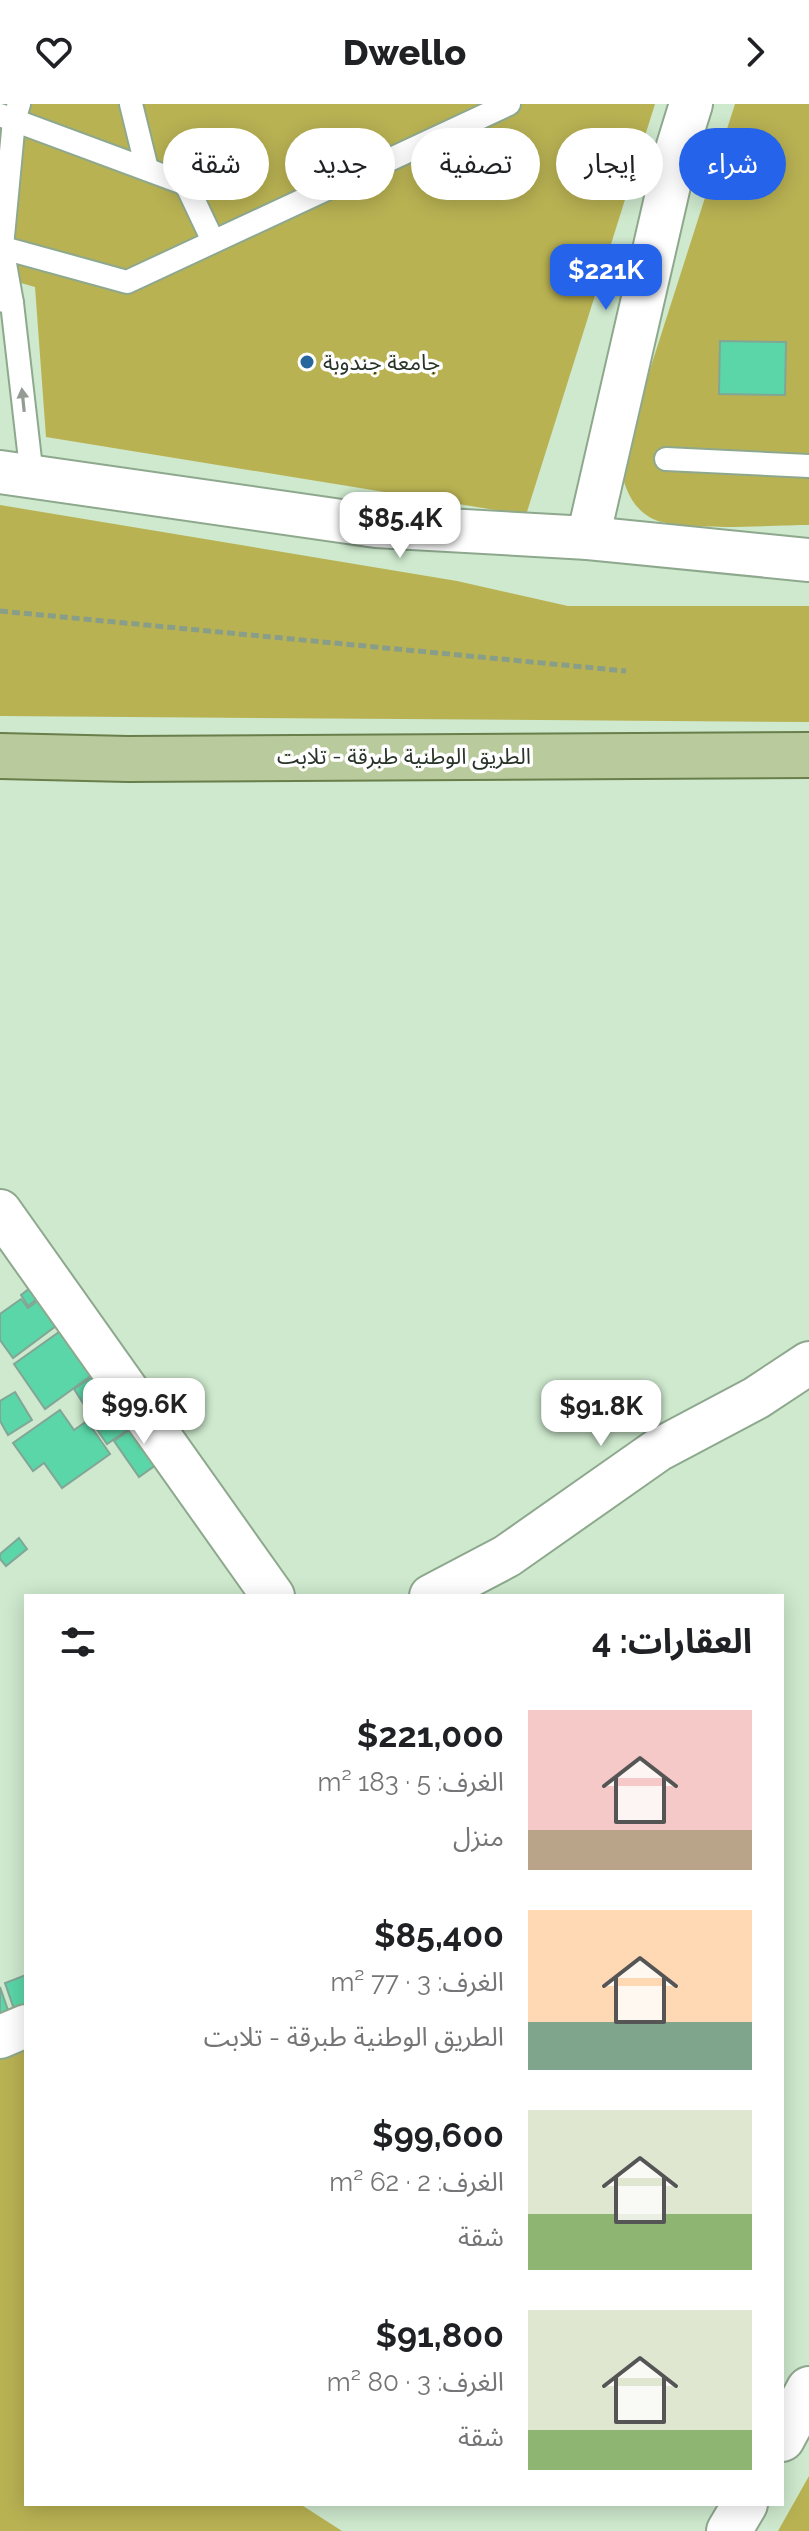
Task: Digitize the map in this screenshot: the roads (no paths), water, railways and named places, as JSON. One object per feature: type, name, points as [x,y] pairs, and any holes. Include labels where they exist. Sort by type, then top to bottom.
[{"type":"main road","name":"الطريق الوطنية طبرقة - تلابت","points":[[0,756],[128,759],[809,755]]},
{"type":"street","points":[[588,538],[678,146],[691,104]]},
{"type":"street","points":[[16,475],[376,526],[588,538],[809,560]]},
{"type":"street","points":[[0,1211],[272,1594]]},
{"type":"street","points":[[435,1594],[507,1556],[658,1450],[756,1398],[809,1363]]},
{"type":"street","points":[[0,2037],[24,2027]]},
{"type":"street","points":[[784,2435],[809,2389]]},
{"type":"street","points":[[729,2531],[744,2506]]},
{"type":"lane","points":[[131,104],[147,169]]},
{"type":"lane","points":[[1,247],[127,282],[509,104]]},
{"type":"lane","points":[[11,113],[186,184],[213,241]]},
{"type":"lane","points":[[0,140],[11,113]]},
{"type":"lane","points":[[11,113],[1,247],[16,475]]},
{"type":"lane","points":[[666,459],[809,466]]},
{"type":"place","name":"جامعة جندوبة","points":[[307,362]]}]
